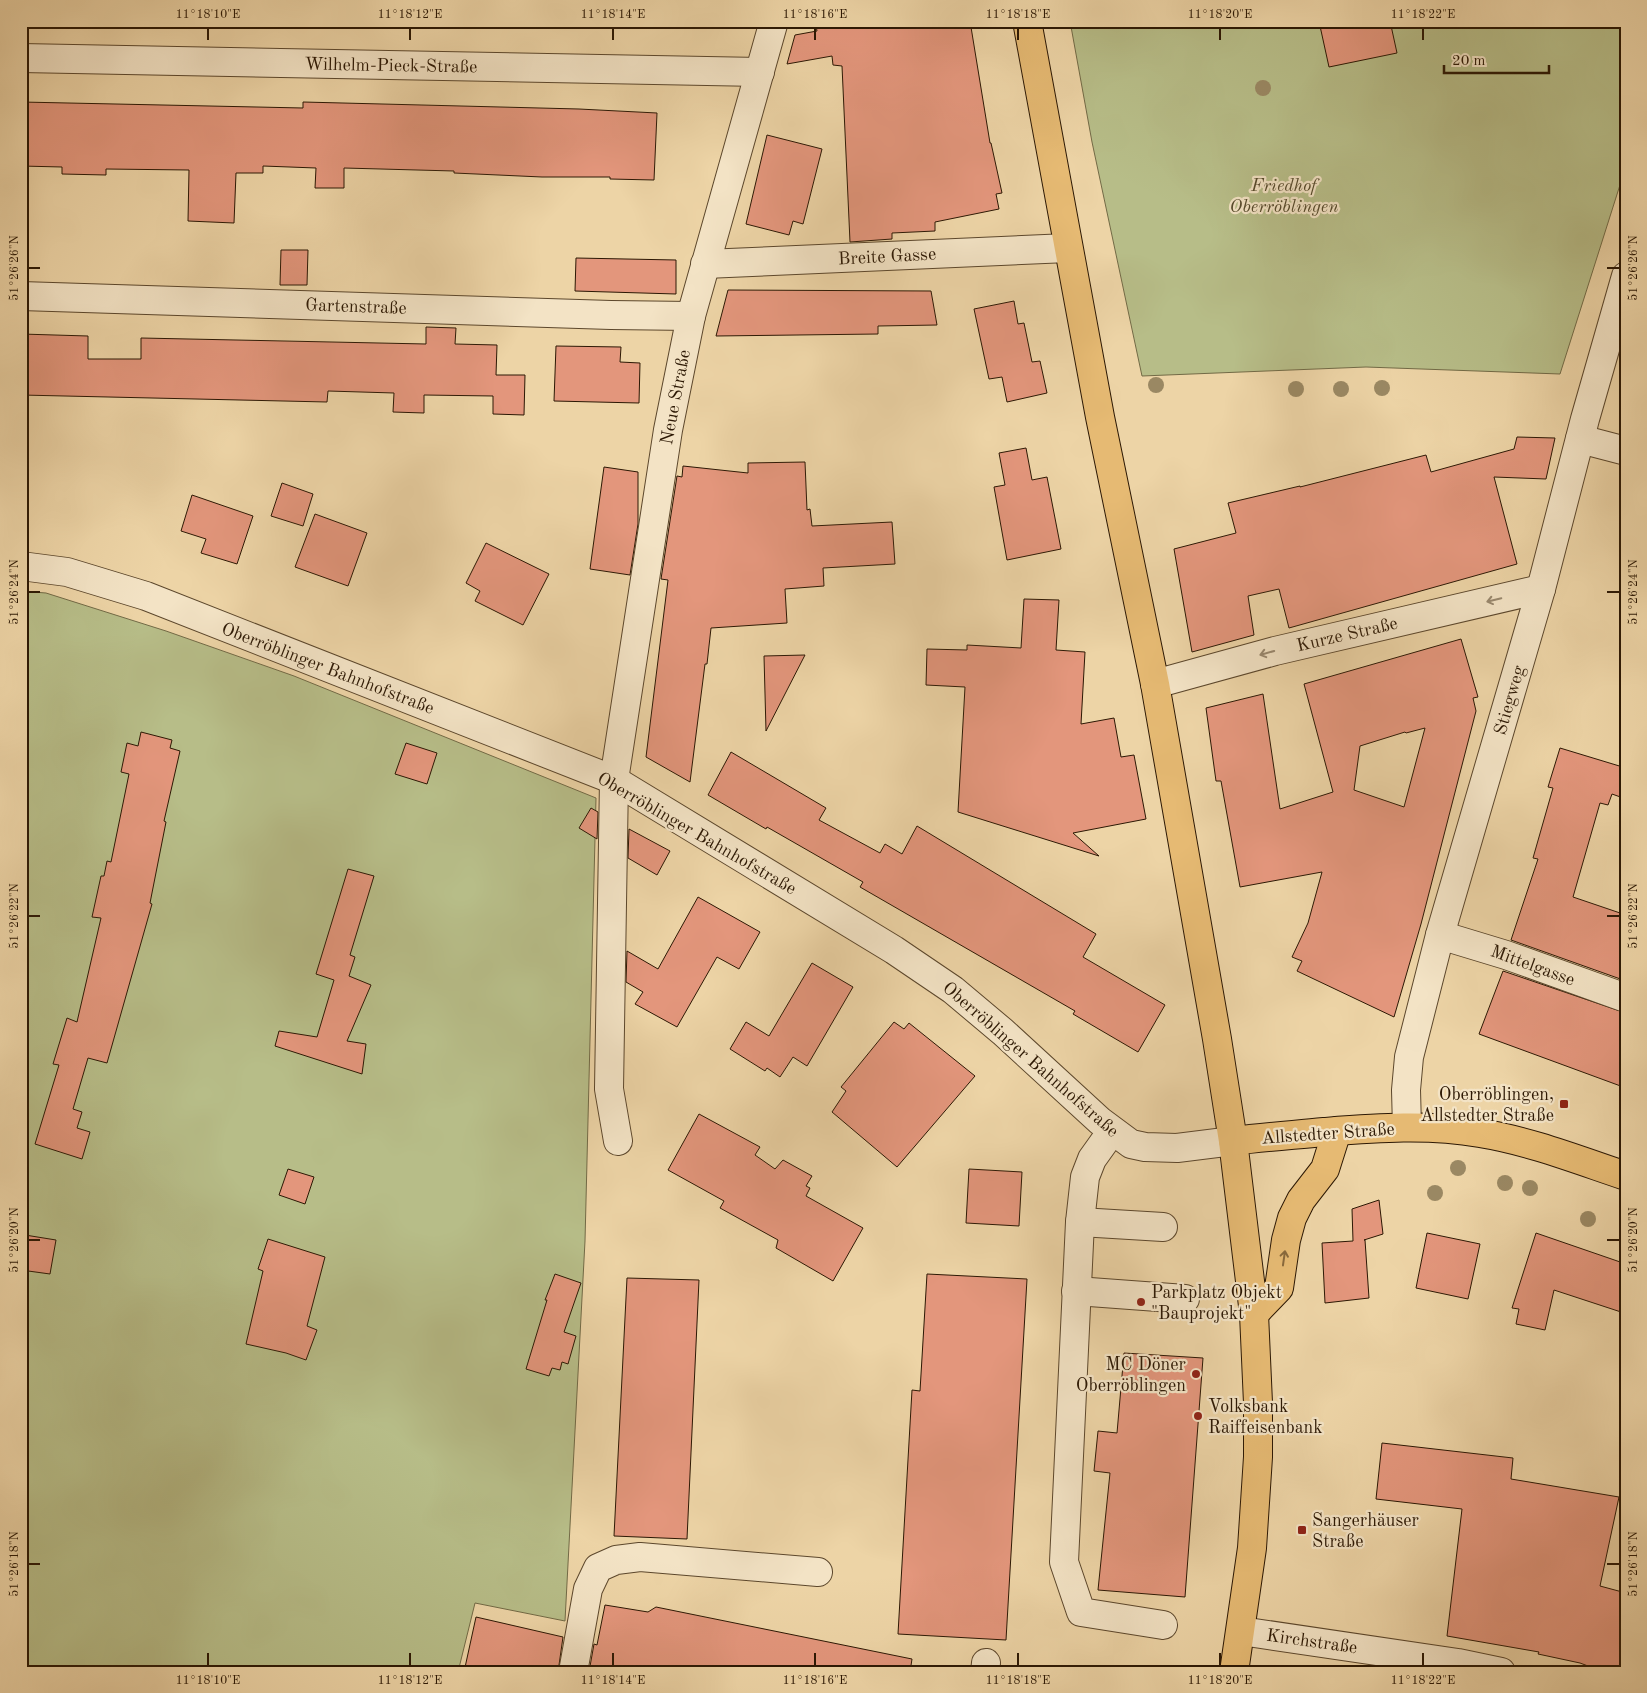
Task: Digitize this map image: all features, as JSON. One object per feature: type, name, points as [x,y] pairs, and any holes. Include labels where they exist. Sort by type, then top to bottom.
[{"type":"main road","points":[[1027,21],[1102,427],[1155,684],[1218,1038],[1234,1141],[1254,1314],[1258,1403],[1258,1457],[1252,1548],[1234,1672]]},
{"type":"main road","name":"Allstedter Straße","points":[[1234,1141],[1337,1131],[1407,1127],[1456,1130],[1503,1137],[1527,1143],[1626,1176]]},
{"type":"main road","points":[[1254,1314],[1279,1288],[1286,1240],[1292,1218],[1301,1200],[1325,1169],[1337,1131]]},
{"type":"street","name":"Neue Straße","points":[[618,1141],[609,1089],[614,780],[668,430],[691,316],[774,21]]},
{"type":"street","name":"Wilhelm-Pieck-Straße","points":[[21,58],[760,72]]},
{"type":"street","name":"Breite Gasse","points":[[705,264],[1068,248]]},
{"type":"street","name":"Stiegweg","points":[[1407,1127],[1406,1090],[1409,1057],[1440,935],[1541,589],[1626,276]]},
{"type":"street","name":"Gartenstraße","points":[[21,296],[691,316]]},
{"type":"street","points":[[1580,440],[1626,451]]},
{"type":"street","name":"Oberröblinger Bahnhofstraße","points":[[21,566],[67,572],[146,596],[614,780],[894,950],[953,990],[1004,1032],[1112,1131],[1131,1144],[1144,1147],[1177,1148],[1234,1141]]},
{"type":"street","name":"Kurze Straße","points":[[1155,684],[1275,651],[1541,589]]},
{"type":"street","name":"Mittelgasse","points":[[1440,935],[1506,954],[1626,998]]},
{"type":"street","points":[[1112,1131],[1092,1159],[1085,1177],[1076,1291],[1064,1562],[1081,1612],[1163,1625]]},
{"type":"street","points":[[1080,1222],[1163,1227]]},
{"type":"street","points":[[1076,1291],[1185,1299]]},
{"type":"street","points":[[573,1672],[588,1588],[598,1568],[616,1560],[640,1557],[818,1572]]},
{"type":"street","name":"Kirchstraße","points":[[1241,1630],[1457,1667],[1501,1672]]},
{"type":"green space","name":"Friedhof Oberröblingen","points":[[1070,21],[1626,21],[1626,166],[1560,374],[1366,367],[1142,376],[1092,142]]},
{"type":"green space","points":[[21,591],[46,593],[166,631],[294,676],[596,798],[585,1241],[565,1621],[475,1603],[458,1672],[21,1672]]},
{"type":"building","points":[[815,21],[970,21],[990,143],[1002,193],[996,194],[999,209],[935,222],[935,231],[892,233],[892,239],[850,242],[842,66],[833,65],[832,56],[787,64],[795,35],[817,31]]},
{"type":"building","points":[[1341,21],[1390,21],[1397,53],[1329,67],[1320,26]]},
{"type":"building","points":[[21,102],[303,108],[303,102],[579,109],[657,113],[654,180],[344,168],[344,188],[315,188],[316,168],[263,166],[263,173],[236,173],[234,223],[188,221],[189,170],[106,169],[106,175],[62,174],[62,167],[21,166]]},
{"type":"building","points":[[767,135],[822,149],[803,224],[793,221],[789,235],[746,224]]},
{"type":"building","points":[[281,250],[308,250],[307,285],[280,285]]},
{"type":"building","points":[[576,258],[676,260],[676,294],[575,291]]},
{"type":"building","points":[[728,290],[931,291],[937,325],[878,326],[878,334],[716,336]]},
{"type":"building","points":[[1014,301],[1018,324],[1024,323],[1032,362],[1040,361],[1047,393],[1007,402],[1002,377],[989,379],[974,309]]},
{"type":"building","points":[[426,327],[456,328],[455,344],[497,345],[496,375],[525,375],[524,415],[493,414],[493,396],[424,395],[424,413],[393,412],[394,393],[328,391],[327,402],[21,395],[21,334],[88,336],[88,359],[141,359],[141,338],[426,344]]},
{"type":"building","points":[[556,346],[621,347],[620,362],[640,363],[639,403],[554,401]]},
{"type":"building","points":[[1517,437],[1555,438],[1546,479],[1494,477],[1517,564],[1289,628],[1279,589],[1248,596],[1254,635],[1192,652],[1174,549],[1236,533],[1228,503],[1426,455],[1431,472],[1514,449]]},
{"type":"building","points":[[1026,448],[1032,480],[1047,477],[1061,549],[1007,560],[994,487],[1005,485],[999,453]]},
{"type":"building","points":[[805,462],[807,510],[810,509],[812,526],[892,522],[895,564],[823,568],[824,586],[785,589],[787,623],[711,628],[690,782],[646,757],[668,580],[661,579],[677,476],[682,477],[683,466],[748,473],[748,463]]},
{"type":"building","points":[[604,467],[638,472],[638,524],[630,575],[590,569]]},
{"type":"building","points":[[282,483],[313,494],[303,526],[271,516]]},
{"type":"building","points":[[192,495],[253,516],[237,564],[201,553],[206,539],[181,531]]},
{"type":"building","points":[[315,514],[367,533],[348,586],[295,567]]},
{"type":"building","points":[[486,543],[549,574],[523,625],[475,601],[480,591],[466,583]]},
{"type":"building","points":[[1024,599],[1059,600],[1056,650],[1085,652],[1081,724],[1114,718],[1121,757],[1134,755],[1146,819],[1073,833],[1099,856],[958,812],[965,687],[926,685],[927,649],[967,650],[967,645],[1021,648]]},
{"type":"building","points":[[1461,639],[1478,697],[1473,698],[1476,711],[1421,924],[1394,1017],[1297,971],[1302,961],[1292,957],[1308,923],[1322,872],[1240,887],[1221,781],[1216,781],[1206,708],[1263,694],[1280,809],[1333,792],[1304,684]],"holes":[[[1425,728],[1404,807],[1354,790],[1360,746]]]},
{"type":"building","points":[[805,655],[766,731],[764,656]]},
{"type":"building","points":[[141,732],[172,740],[170,748],[180,751],[164,821],[166,822],[150,903],[152,904],[107,1063],[88,1058],[73,1109],[82,1112],[77,1128],[90,1132],[82,1159],[35,1144],[59,1065],[53,1064],[67,1018],[77,1022],[101,918],[92,917],[101,876],[104,876],[107,861],[111,862],[129,774],[121,772],[127,743],[138,746]]},
{"type":"building","points":[[406,743],[437,753],[427,784],[395,774]]},
{"type":"building","points":[[1560,748],[1626,768],[1626,799],[1612,794],[1608,805],[1600,803],[1573,897],[1626,915],[1626,981],[1511,940],[1538,859],[1533,858],[1553,788],[1548,787]]},
{"type":"building","points":[[731,752],[826,808],[819,820],[880,853],[885,844],[902,854],[917,826],[1096,934],[1083,957],[1165,1005],[1138,1052],[1073,1014],[1075,1011],[860,887],[863,882],[708,795]]},
{"type":"building","points":[[591,808],[598,812],[597,839],[579,828]]},
{"type":"building","points":[[629,829],[670,851],[657,875],[628,858]]},
{"type":"building","points":[[348,869],[374,876],[350,955],[355,957],[349,976],[371,985],[347,1041],[366,1044],[362,1074],[275,1046],[279,1031],[317,1037],[334,980],[316,974]]},
{"type":"building","points":[[698,897],[760,932],[739,969],[717,957],[677,1027],[635,1004],[643,992],[626,982],[627,951],[658,969]]},
{"type":"building","points":[[812,963],[853,987],[807,1066],[793,1057],[780,1077],[767,1068],[765,1071],[730,1049],[746,1022],[769,1036]]},
{"type":"building","points":[[1503,971],[1626,1013],[1626,1088],[1479,1034]]},
{"type":"building","points":[[894,1022],[904,1029],[909,1023],[975,1076],[897,1167],[832,1112],[846,1091],[841,1087]]},
{"type":"building","points":[[699,1114],[760,1147],[755,1155],[775,1169],[783,1160],[812,1176],[806,1186],[810,1188],[806,1196],[863,1228],[833,1281],[776,1248],[778,1240],[720,1208],[724,1201],[668,1170]]},
{"type":"building","points":[[288,1169],[314,1177],[305,1204],[279,1195]]},
{"type":"building","points":[[969,1169],[1022,1172],[1019,1226],[966,1223]]},
{"type":"building","points":[[1379,1200],[1383,1234],[1364,1240],[1369,1298],[1325,1303],[1322,1243],[1353,1241],[1352,1209]]},
{"type":"building","points":[[1427,1233],[1480,1244],[1468,1299],[1416,1288]]},
{"type":"building","points":[[1536,1233],[1626,1264],[1626,1297],[1621,1312],[1554,1290],[1545,1330],[1516,1324],[1519,1309],[1512,1308]]},
{"type":"building","points":[[25,1235],[56,1240],[50,1274],[21,1270]]},
{"type":"building","points":[[268,1239],[325,1257],[307,1326],[317,1330],[306,1360],[286,1353],[246,1344],[263,1271],[258,1269]]},
{"type":"building","points":[[555,1274],[581,1283],[564,1332],[576,1336],[568,1364],[562,1362],[560,1370],[552,1368],[549,1376],[526,1369],[547,1300],[545,1300]]},
{"type":"building","points":[[927,1274],[1027,1279],[1006,1640],[898,1634],[912,1390],[920,1391]]},
{"type":"building","points":[[627,1278],[699,1280],[687,1539],[614,1536]]},
{"type":"building","points":[[1124,1353],[1203,1358],[1185,1597],[1098,1590],[1110,1473],[1094,1471],[1098,1431],[1117,1433]]},
{"type":"building","points":[[1382,1443],[1513,1458],[1511,1479],[1619,1497],[1600,1586],[1626,1593],[1626,1672],[1604,1672],[1580,1663],[1538,1654],[1539,1652],[1447,1636],[1462,1509],[1376,1499]]},
{"type":"building","points":[[605,1605],[648,1612],[656,1607],[912,1659],[910,1672],[589,1672],[594,1644],[597,1645]]},
{"type":"building","points":[[476,1617],[563,1637],[558,1672],[464,1672]]},
{"type":"place","name":"Oberröblingen, Allstedter Straße","points":[[1564,1104]]},
{"type":"place","name":"Parkplatz Objekt \"Bauprojekt\"","points":[[1141,1302]]},
{"type":"place","name":"MC Döner Oberröblingen","points":[[1196,1374]]},
{"type":"place","name":"Volksbank Raiffeisenbank","points":[[1198,1416]]},
{"type":"place","name":"Sangerhäuser Straße","points":[[1302,1530]]}]
